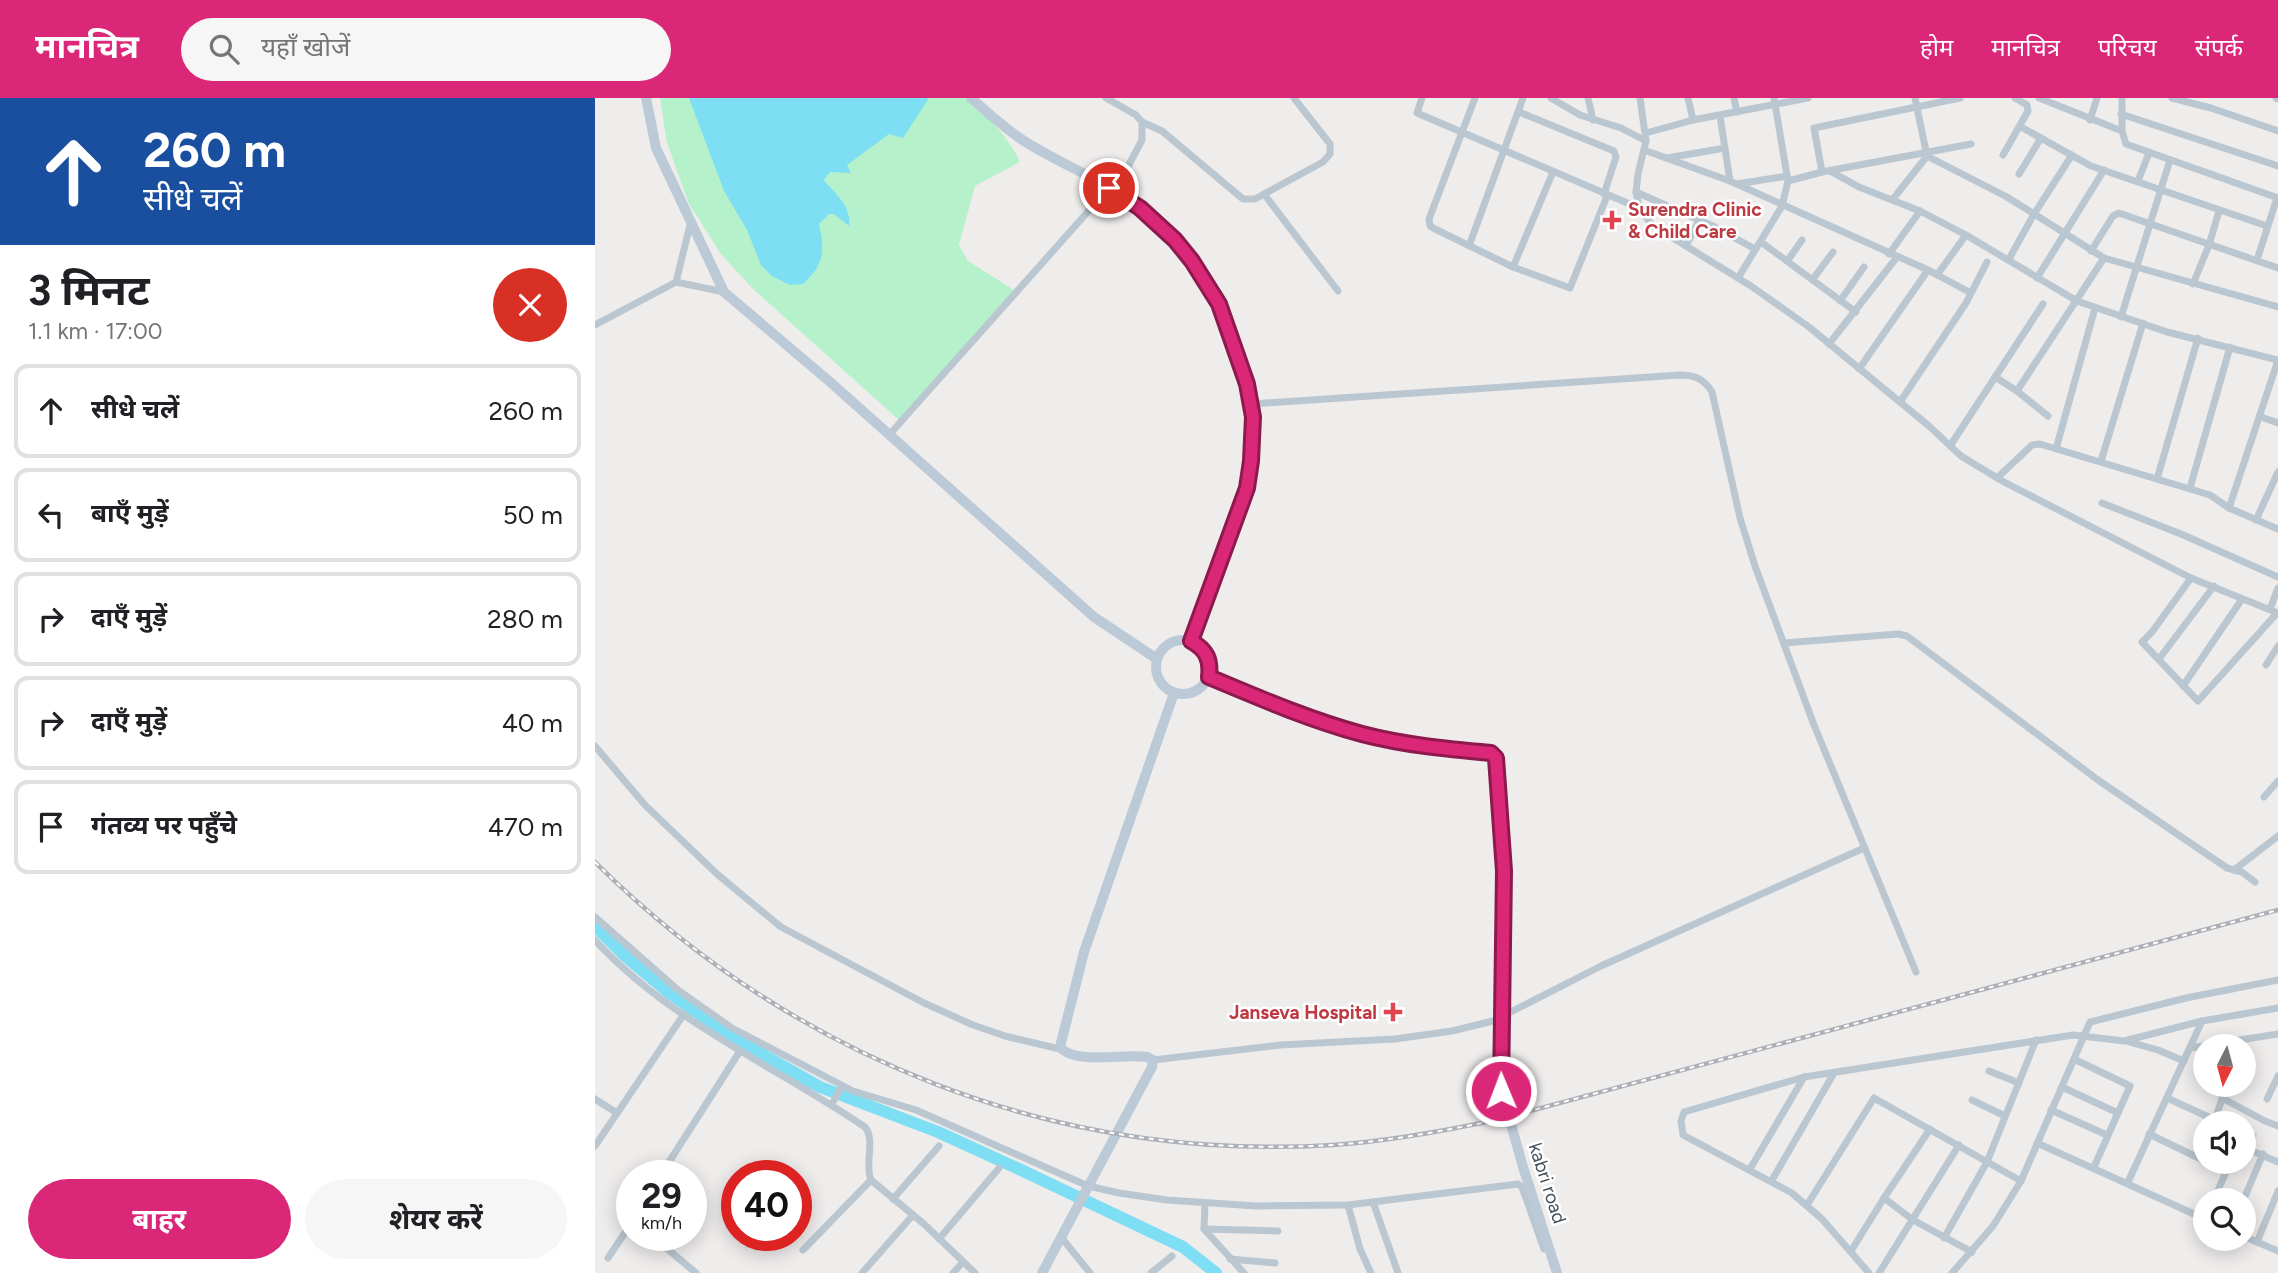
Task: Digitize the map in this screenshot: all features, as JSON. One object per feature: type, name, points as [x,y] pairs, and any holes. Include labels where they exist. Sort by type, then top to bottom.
[{"type":"street","points":[[646,98],[656,148],[690,225],[724,292],[1094,617],[1157,659]]},
{"type":"street","points":[[971,98],[1020,138],[1140,208],[1175,240],[1192,261],[1219,304],[1247,384],[1253,417],[1252,439],[1247,488],[1191,641]]},
{"type":"street","points":[[1106,98],[1136,115],[1142,122],[1162,131],[1243,199],[1252,200],[1323,162],[1330,154],[1330,145],[1294,98]]},
{"type":"street","points":[[1422,98],[1417,113],[1639,208]]},
{"type":"street","points":[[1475,98],[1429,223],[1435,229],[1513,267],[1570,288],[1605,195],[1616,157],[1614,151],[1519,112]]},
{"type":"street","points":[[1469,246],[1523,98]]},
{"type":"street","points":[[1551,98],[1593,120],[1646,137],[1693,120],[1720,116],[1774,101],[1808,98]]},
{"type":"street","points":[[1588,98],[1593,120]]},
{"type":"street","points":[[1640,98],[1646,137],[1636,192],[1639,208],[1652,225],[1770,298],[1900,402],[1961,456],[1997,478],[2191,578],[2275,612]]},
{"type":"street","points":[[1688,98],[1693,120]]},
{"type":"street","points":[[1734,98],[1737,112]]},
{"type":"street","points":[[1826,172],[1814,128],[1916,102],[1960,98]]},
{"type":"street","points":[[2039,98],[2122,131]]},
{"type":"street","points":[[2090,120],[2097,98]]},
{"type":"street","points":[[2122,98],[2122,131],[2126,144],[2278,198],[2257,260]]},
{"type":"street","points":[[2172,98],[2278,131]]},
{"type":"street","points":[[2211,108],[2215,98]]},
{"type":"street","points":[[2003,155],[2028,111],[2027,105],[2018,99]]},
{"type":"street","points":[[1738,278],[1782,206],[1788,178],[1774,101]]},
{"type":"street","points":[[1893,199],[1926,154],[1916,102]]},
{"type":"street","points":[[2121,114],[2278,166]]},
{"type":"street","points":[[1720,116],[1734,182]]},
{"type":"street","points":[[889,435],[1112,190],[1142,141],[1142,122]]},
{"type":"street","points":[[2021,127],[2086,164],[2267,226]]},
{"type":"street","points":[[2019,174],[2041,138]]},
{"type":"street","points":[[1734,182],[1826,172],[1971,144]]},
{"type":"street","points":[[1666,158],[1725,148]]},
{"type":"street","points":[[1644,150],[1734,182],[1928,270],[1971,293]]},
{"type":"street","points":[[2139,181],[2149,153]]},
{"type":"street","points":[[1926,154],[2007,197],[2104,258],[2278,307]]},
{"type":"street","points":[[2009,258],[2072,155]]},
{"type":"street","points":[[2121,317],[2169,160]]},
{"type":"street","points":[[2037,278],[2104,170]]},
{"type":"street","points":[[1513,267],[1553,172]]},
{"type":"street","points":[[1826,172],[1920,211],[2009,258],[2077,301],[2121,317],[2278,360],[2229,508]]},
{"type":"street","points":[[1636,192],[1755,249]]},
{"type":"street","points":[[1264,194],[1338,291]]},
{"type":"street","points":[[1829,344],[1856,312],[1920,211]]},
{"type":"street","points":[[2193,284],[2209,245],[2218,211]]},
{"type":"street","points":[[2091,251],[2116,214],[2278,268]]},
{"type":"street","points":[[1686,246],[1699,220]]},
{"type":"street","points":[[676,282],[690,225]]},
{"type":"street","points":[[1937,275],[1966,235]]},
{"type":"street","points":[[1788,260],[1802,240]]},
{"type":"street","points":[[1761,242],[1856,312]]},
{"type":"street","points":[[1813,279],[1833,252]]},
{"type":"street","points":[[2017,391],[2104,258]]},
{"type":"street","points":[[1900,402],[1971,293],[1987,262]]},
{"type":"street","points":[[1840,301],[1864,267]]},
{"type":"street","points":[[1859,369],[1928,270]]},
{"type":"street","points":[[595,325],[676,282],[724,292]]},
{"type":"street","points":[[1950,446],[2043,304]]},
{"type":"street","points":[[2056,449],[2095,308]]},
{"type":"street","points":[[2101,461],[2143,323]]},
{"type":"street","points":[[2157,479],[2198,338]]},
{"type":"street","points":[[2190,488],[2230,347]]},
{"type":"street","points":[[1251,404],[1680,375],[1695,376],[1704,381],[1712,392],[1740,518],[1784,643],[1814,725],[1916,972]]},
{"type":"street","points":[[1995,377],[2048,416]]},
{"type":"street","points":[[2261,418],[2278,424]]},
{"type":"street","points":[[1997,478],[2032,445],[2039,444],[2190,488],[2217,498],[2229,508],[2278,529]]},
{"type":"street","points":[[2256,520],[2278,472]]},
{"type":"street","points":[[2102,503],[2278,577]]},
{"type":"street","points":[[2191,578],[2152,632],[2142,641],[2182,686],[2200,701],[2275,612],[2278,588]]},
{"type":"street","points":[[2159,659],[2214,586]]},
{"type":"street","points":[[2182,686],[2242,599]]},
{"type":"street","points":[[1784,643],[1898,634],[1907,636],[2098,780],[2227,868],[2242,872],[2255,882]]},
{"type":"street","points":[[1191,641],[1200,646],[1207,655],[1210,664],[1209,677],[1196,691],[1187,694],[1174,693],[1159,680],[1156,671],[1157,659],[1170,643],[1191,641]]},
{"type":"street","points":[[2266,665],[2278,646]]},
{"type":"street","name":"kabri road","points":[[1209,677],[1263,700],[1359,733],[1398,742],[1491,753],[1497,762],[1504,871],[1500,1085],[1555,1273]]},
{"type":"street","points":[[1061,1049],[1084,952],[1174,693]]},
{"type":"street","points":[[595,746],[645,805],[717,874],[781,927],[924,1003],[973,1025],[1082,1057],[1143,1056],[1153,1060],[1280,1045],[1395,1039],[1452,1031],[1493,1021],[1601,966],[1864,848]]},
{"type":"street","points":[[2264,797],[2278,781]]},
{"type":"street","points":[[2234,870],[2278,836]]},
{"type":"street","points":[[595,917],[678,990],[732,1028],[853,1091],[916,1110],[1086,1188],[1205,1204],[1348,1205],[1519,1184],[1555,1273]]},
{"type":"street","points":[[596,945],[647,988],[684,1014],[740,1051],[832,1104],[868,1130],[868,1170],[871,1180],[975,1273]]},
{"type":"street","points":[[1952,1273],[1993,1226],[2021,1181],[2089,1024],[2094,1020],[2186,998],[2278,980]]},
{"type":"street","points":[[2124,1041],[2202,1021],[2278,1008]]},
{"type":"street","points":[[701,1025],[709,1011]]},
{"type":"street","points":[[596,1142],[684,1014]]},
{"type":"street","points":[[2128,1182],[2202,1021]]},
{"type":"street","points":[[2256,1040],[2278,1034]]},
{"type":"street","points":[[1869,1273],[1807,1205],[1772,1180],[1685,1136],[1682,1129],[1683,1113],[1689,1109],[1804,1077],[2036,1040],[2085,1035],[2124,1041],[2158,1050],[2184,1061]]},
{"type":"street","points":[[1944,1238],[1987,1162],[2036,1040]]},
{"type":"street","points":[[670,1160],[740,1051]]},
{"type":"street","points":[[778,1073],[788,1058]]},
{"type":"street","points":[[2074,1059],[2129,1084],[2129,1090],[2094,1167]]},
{"type":"street","points":[[1042,1273],[1151,1071],[1153,1060]]},
{"type":"street","points":[[1989,1071],[2019,1083]]},
{"type":"street","points":[[1772,1180],[1834,1073]]},
{"type":"street","points":[[2267,1099],[2278,1076]]},
{"type":"street","points":[[1750,1169],[1804,1077]]},
{"type":"street","points":[[832,1104],[842,1086]]},
{"type":"street","points":[[2061,1087],[2118,1113]]},
{"type":"street","points":[[2167,1098],[2197,1111]]},
{"type":"street","points":[[2218,1111],[2222,1098],[2278,1126]]},
{"type":"street","points":[[595,1099],[617,1113]]},
{"type":"street","points":[[1807,1205],[1872,1099],[1878,1099],[2021,1181]]},
{"type":"street","points":[[1972,1100],[2005,1116]]},
{"type":"street","points":[[2051,1110],[2107,1135]]},
{"type":"street","points":[[1851,1251],[1930,1129]]},
{"type":"street","points":[[2149,1134],[2193,1155]]},
{"type":"street","points":[[2037,1143],[2193,1213]]},
{"type":"street","points":[[1879,1273],[1959,1144]]},
{"type":"street","points":[[893,1199],[939,1146]]},
{"type":"street","points":[[2256,1152],[2278,1162]]},
{"type":"street","points":[[2249,1188],[2263,1154]]},
{"type":"street","points":[[939,1238],[999,1168]]},
{"type":"street","points":[[812,1241],[871,1180]]},
{"type":"street","points":[[2278,1191],[2257,1242],[2278,1251]]},
{"type":"street","points":[[1884,1198],[1913,1220],[1972,1252]]},
{"type":"street","points":[[1373,1202],[1398,1273]]},
{"type":"street","points":[[1205,1204],[1204,1229],[1244,1273]]},
{"type":"street","points":[[1348,1205],[1360,1249],[1371,1273]]},
{"type":"street","points":[[862,1273],[913,1215]]},
{"type":"street","points":[[2269,1215],[2278,1219]]},
{"type":"street","points":[[1204,1229],[1278,1231]]},
{"type":"street","points":[[1061,1237],[1090,1273]]},
{"type":"street","points":[[608,1258],[616,1246]]},
{"type":"street","points":[[670,1251],[694,1272]]},
{"type":"street","points":[[1151,1273],[1172,1256]]},
{"type":"street","points":[[1229,1259],[1275,1264]]},
{"type":"street","points":[[953,1273],[963,1262]]},
{"type":"green space","points":[[660,98],[965,98],[1003,135],[1020,162],[975,186],[959,245],[968,261],[1014,290],[899,420],[752,288],[721,254],[689,204],[667,143]]},
{"type":"water","points":[[689,98],[929,98],[903,138],[889,134],[847,165],[851,173],[830,172],[824,180],[845,206],[849,226],[834,214],[829,214],[819,224],[822,250],[819,264],[803,284],[790,285],[772,276],[761,265],[747,230],[724,191]]},
{"type":"waterway","points":[[595,926],[626,957],[668,992],[732,1037],[820,1087],[938,1132],[1019,1169],[1183,1247],[1216,1273]]},
{"type":"railway","points":[[595,862],[672,931],[755,991],[842,1042],[934,1083],[1029,1115],[1128,1136],[1229,1146],[1354,1143],[1417,1135],[1500,1119],[2278,910]]},
{"type":"place","name":"Surendra Clinic & Child Care","points":[[1612,220]]},
{"type":"place","name":"Janseva Hospital","points":[[1393,1012]]},
{"type":"route","points":[[1109,188],[1140,208],[1175,240],[1192,261],[1219,304],[1247,384],[1253,417],[1247,488],[1191,641],[1200,646],[1207,655],[1210,664],[1209,677],[1263,700],[1359,733],[1398,742],[1491,753],[1496,758],[1504,871],[1501,1091]]}]
